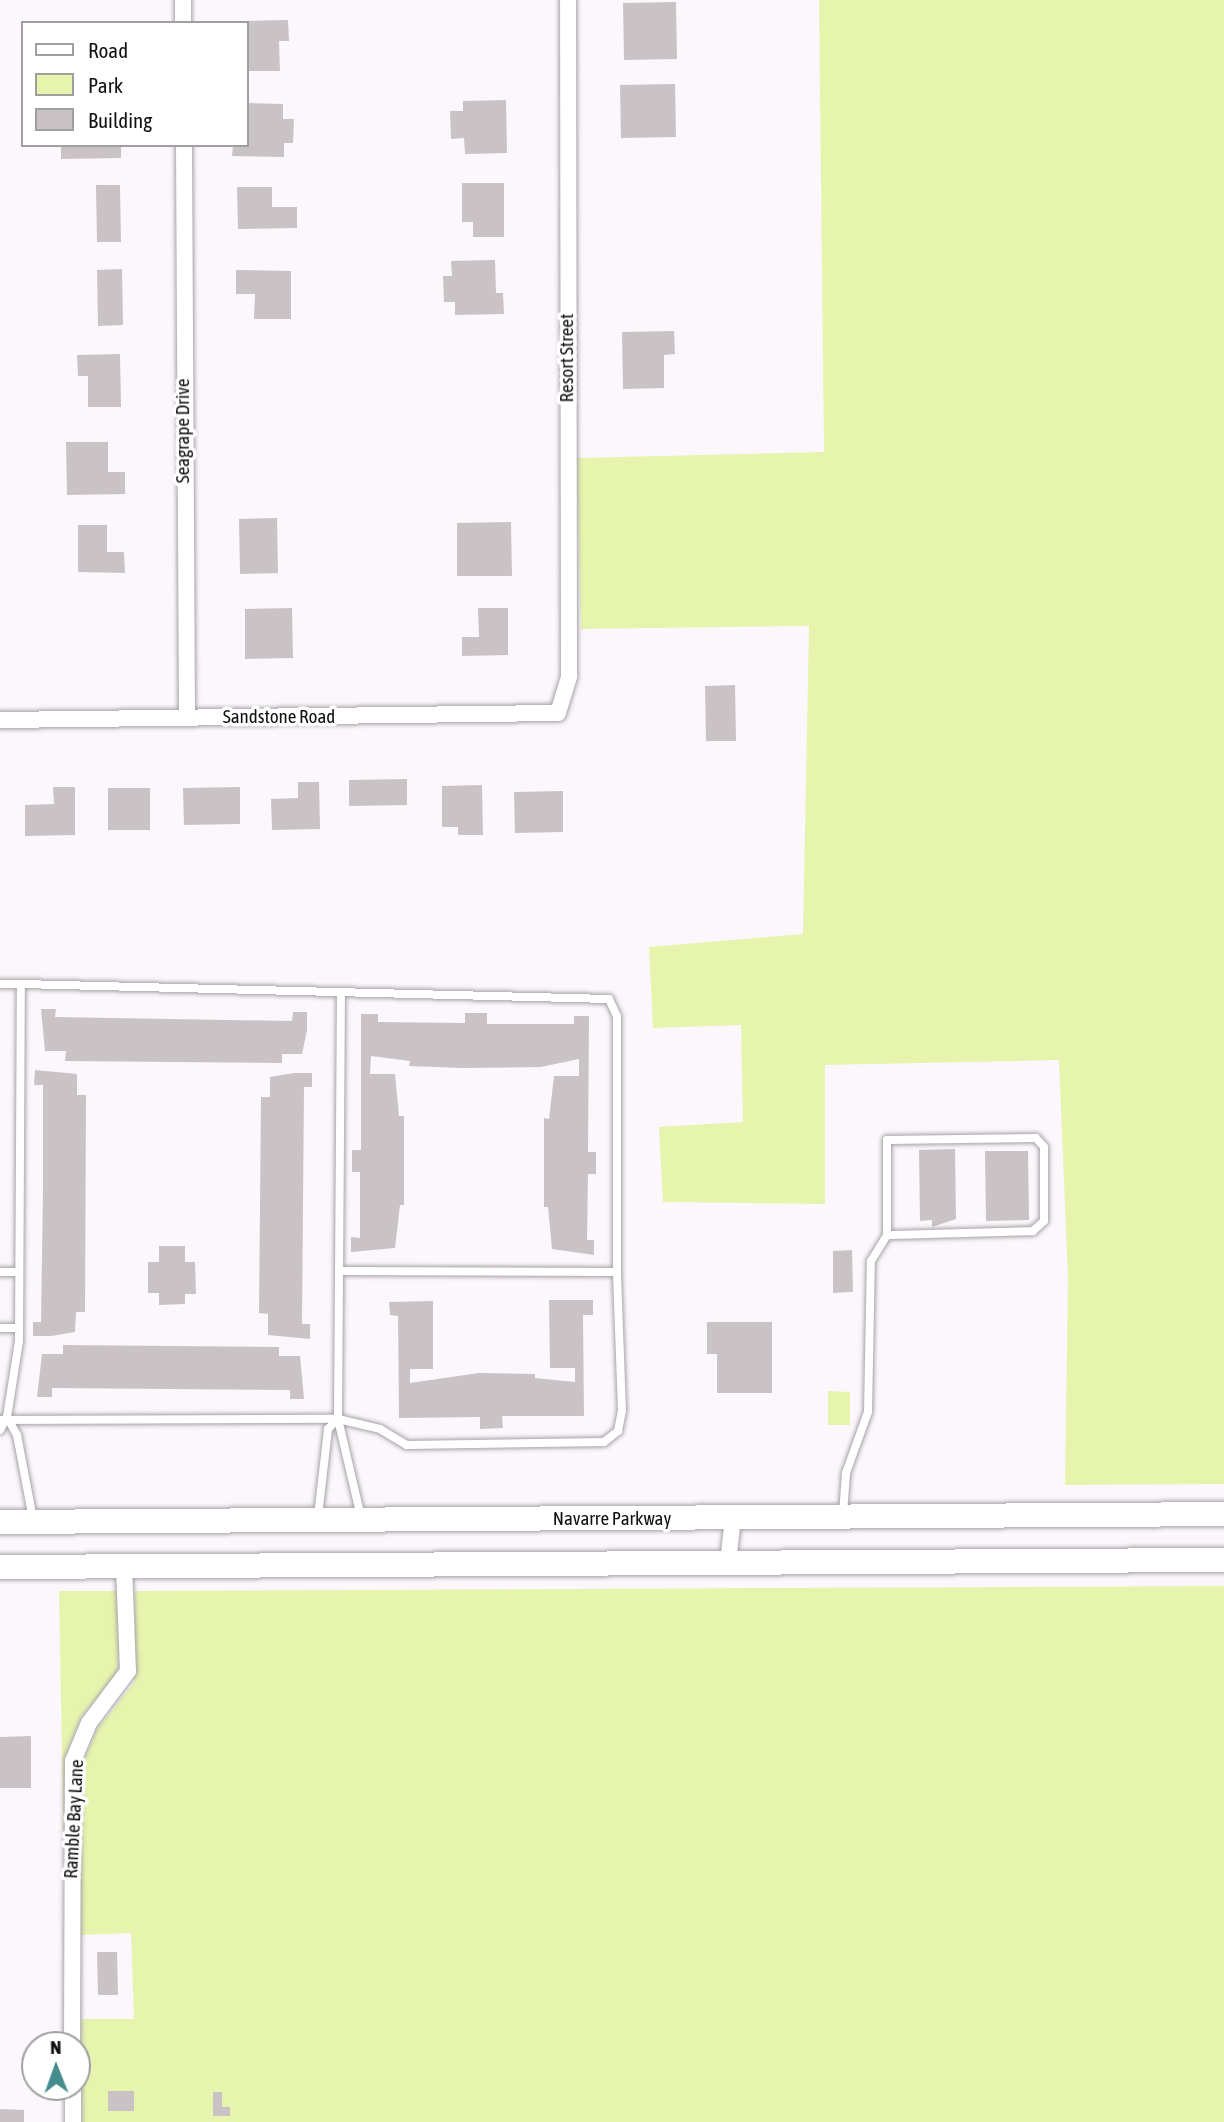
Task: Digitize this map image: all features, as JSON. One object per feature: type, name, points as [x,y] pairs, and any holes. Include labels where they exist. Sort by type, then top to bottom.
[{"type":"highway","name":"Navarre Parkway","points":[[0,1522],[1224,1514]]},
{"type":"highway","points":[[0,1567],[1224,1560]]},
{"type":"street","points":[[183,0],[183,21]]},
{"type":"street","name":"Resort Street","points":[[558,713],[569,676],[568,0]]},
{"type":"street","name":"Seagrape Drive","points":[[184,147],[187,718]]},
{"type":"street","name":"Sandstone Road","points":[[0,720],[558,713]]},
{"type":"street","points":[[728,1563],[733,1518]]},
{"type":"street","name":"Ramble Bay Lane","points":[[72,2031],[74,1761],[89,1723],[128,1671],[124,1566]]},
{"type":"street","points":[[73,2101],[73,2122]]},
{"type":"lane","points":[[0,984],[609,999],[617,1016],[617,1272],[622,1411],[618,1431],[604,1442],[407,1445],[380,1429],[338,1419],[4,1418]]},
{"type":"lane","points":[[0,1430],[19,1328],[21,984]]},
{"type":"lane","points":[[341,994],[338,1419],[362,1520]]},
{"type":"lane","points":[[843,1517],[846,1473],[868,1412],[871,1261],[887,1235],[887,1140],[1035,1138],[1044,1147],[1044,1221],[1033,1231],[887,1235]]},
{"type":"lane","points":[[339,1271],[617,1272]]},
{"type":"lane","points":[[0,1272],[19,1272]]},
{"type":"lane","points":[[0,1328],[19,1328]]},
{"type":"lane","points":[[4,1418],[17,1435],[34,1522]]},
{"type":"lane","points":[[318,1519],[328,1429],[338,1419]]},
{"type":"green space","points":[[819,0],[1224,0],[1224,1484],[1065,1485],[1068,1278],[1059,1060],[825,1065],[825,1204],[663,1202],[659,1127],[743,1122],[741,1025],[653,1028],[649,947],[803,934],[809,626],[581,629],[577,458],[824,452]]},
{"type":"green space","points":[[828,1391],[850,1392],[850,1425],[828,1425]]},
{"type":"green space","points":[[1224,1586],[1224,2122],[82,2122],[82,2101],[91,2101],[91,2031],[81,2031],[81,2019],[134,2019],[131,1933],[81,1935],[78,1901],[83,1764],[97,1729],[134,1683],[135,1591]]},
{"type":"green space","points":[[59,1591],[117,1591],[120,1622],[118,1674],[82,1716],[65,1756],[64,1869]]},
{"type":"building","points":[[676,2],[677,59],[624,60],[623,3]]},
{"type":"building","points":[[288,20],[289,41],[279,41],[280,71],[248,71],[247,21]]},
{"type":"building","points":[[675,84],[676,137],[621,138],[620,85]]},
{"type":"building","points":[[506,100],[507,153],[465,154],[464,138],[451,139],[450,111],[463,111],[463,101]]},
{"type":"building","points":[[248,103],[283,104],[283,119],[294,119],[293,143],[284,143],[284,157],[232,156],[233,147],[248,147]]},
{"type":"building","points":[[61,147],[121,147],[121,158],[61,159]]},
{"type":"building","points":[[462,183],[504,183],[504,237],[473,237],[473,222],[462,222]]},
{"type":"building","points":[[96,185],[120,185],[121,242],[97,242]]},
{"type":"building","points":[[237,187],[272,187],[272,207],[297,207],[297,228],[238,229]]},
{"type":"building","points":[[495,260],[496,293],[503,293],[504,314],[455,315],[455,302],[444,302],[443,276],[452,276],[451,261]]},
{"type":"building","points":[[122,269],[123,325],[98,326],[97,270]]},
{"type":"building","points":[[236,270],[291,271],[291,319],[254,319],[255,294],[236,294]]},
{"type":"building","points":[[674,331],[675,354],[664,355],[664,388],[623,389],[622,332]]},
{"type":"building","points":[[120,354],[121,407],[88,407],[88,376],[78,376],[77,355]]},
{"type":"building","points":[[66,442],[108,442],[108,472],[125,472],[125,494],[67,495]]},
{"type":"building","points":[[277,518],[278,573],[240,574],[239,519]]},
{"type":"building","points":[[511,522],[512,576],[457,576],[457,523]]},
{"type":"building","points":[[78,525],[107,525],[107,552],[124,552],[125,573],[78,572]]},
{"type":"building","points":[[292,608],[293,658],[245,659],[245,609]]},
{"type":"building","points":[[478,608],[508,608],[508,655],[462,656],[462,637],[479,637]]},
{"type":"building","points":[[735,685],[736,741],[706,741],[705,686]]},
{"type":"building","points":[[407,779],[407,805],[349,806],[349,780]]},
{"type":"building","points":[[298,782],[319,782],[320,829],[272,830],[271,799],[298,798]]},
{"type":"building","points":[[482,785],[483,835],[458,835],[458,827],[442,827],[442,786]]},
{"type":"building","points":[[53,787],[75,787],[75,835],[25,836],[25,805],[54,804]]},
{"type":"building","points":[[240,787],[240,824],[184,825],[183,788]]},
{"type":"building","points":[[108,788],[150,788],[150,830],[108,830]]},
{"type":"building","points":[[563,791],[563,832],[515,833],[514,792]]},
{"type":"building","points":[[41,1009],[56,1009],[55,1017],[292,1021],[293,1012],[307,1012],[307,1030],[302,1054],[282,1054],[282,1063],[65,1061],[66,1051],[45,1051]]},
{"type":"building","points":[[465,1013],[487,1013],[487,1024],[574,1024],[574,1016],[589,1016],[588,1152],[596,1152],[596,1174],[588,1174],[587,1240],[594,1240],[594,1255],[552,1249],[548,1207],[544,1207],[544,1118],[549,1119],[554,1076],[579,1076],[579,1059],[541,1067],[462,1068],[409,1066],[410,1061],[371,1056],[370,1074],[395,1074],[399,1116],[404,1116],[404,1205],[400,1205],[395,1248],[351,1252],[351,1237],[360,1238],[360,1172],[352,1172],[352,1150],[361,1150],[361,1014],[378,1014],[378,1022],[465,1023]]},
{"type":"building","points":[[35,1070],[77,1074],[77,1095],[86,1095],[85,1312],[76,1312],[75,1332],[51,1336],[33,1336],[33,1322],[41,1322],[43,1190],[43,1085],[34,1085]]},
{"type":"building","points":[[312,1073],[312,1087],[304,1087],[302,1324],[310,1324],[310,1339],[268,1335],[268,1314],[259,1313],[261,1097],[270,1097],[270,1077]]},
{"type":"building","points":[[955,1149],[956,1219],[932,1227],[932,1220],[920,1221],[919,1150]]},
{"type":"building","points":[[985,1151],[1028,1151],[1029,1220],[986,1221]]},
{"type":"building","points":[[159,1246],[185,1246],[185,1262],[195,1262],[196,1294],[185,1294],[185,1304],[159,1305],[159,1293],[148,1293],[148,1262],[159,1262]]},
{"type":"building","points":[[852,1250],[853,1292],[833,1293],[833,1251]]},
{"type":"building","points":[[549,1300],[593,1300],[593,1315],[583,1315],[584,1416],[502,1416],[503,1428],[480,1429],[480,1417],[399,1418],[398,1316],[390,1315],[389,1302],[433,1301],[433,1369],[410,1369],[410,1383],[479,1373],[535,1374],[535,1378],[575,1382],[575,1368],[550,1368]]},
{"type":"building","points":[[707,1322],[772,1322],[772,1393],[717,1393],[717,1354],[707,1354]]},
{"type":"building","points":[[63,1345],[279,1347],[279,1356],[300,1356],[304,1399],[290,1399],[290,1390],[52,1388],[52,1397],[37,1397],[42,1354],[63,1354]]},
{"type":"building","points":[[31,1736],[31,1788],[0,1788],[0,1737]]},
{"type":"building","points":[[97,1952],[117,1952],[118,1995],[98,1995]]},
{"type":"building","points":[[108,2091],[134,2091],[134,2111],[108,2111]]},
{"type":"building","points":[[213,2092],[222,2092],[222,2107],[230,2107],[230,2116],[213,2116]]},
{"type":"building","points":[[0,2109],[24,2110],[24,2122],[0,2122]]}]
